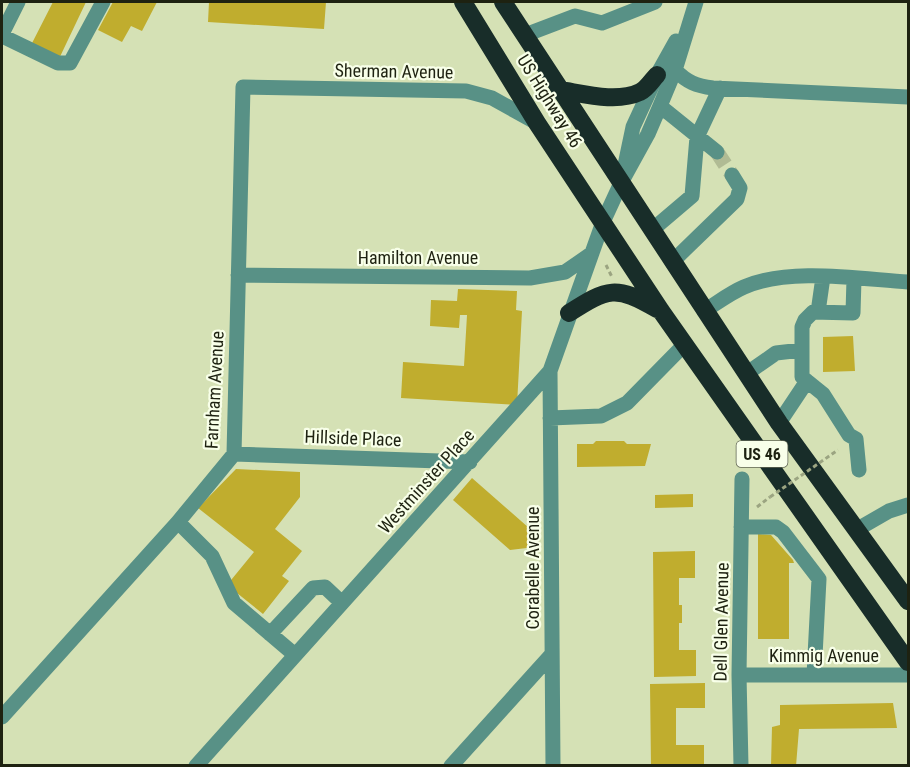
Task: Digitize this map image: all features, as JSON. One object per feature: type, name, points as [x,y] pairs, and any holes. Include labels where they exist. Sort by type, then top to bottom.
[{"type":"highway","name":"US Highway 46","points":[[463,2],[537,123],[603,222]]},
{"type":"highway","name":"US Highway 46","points":[[503,2],[621,183]]},
{"type":"highway","points":[[560,90],[621,97],[642,92],[666,73]]},
{"type":"highway","name":"US 46","points":[[621,183],[779,423],[909,601]]},
{"type":"highway","name":"US 46","points":[[603,222],[684,345],[909,662]]},
{"type":"highway","points":[[569,313],[597,297],[618,292],[634,295],[661,311]]},
{"type":"street","points":[[10,9],[2,35],[58,63],[70,63],[103,2]]},
{"type":"street","points":[[525,35],[576,9],[602,23],[655,2]]},
{"type":"street","name":"Westminster Place","points":[[621,183],[633,128],[666,73],[696,2]]},
{"type":"street","points":[[666,73],[695,85],[720,88],[909,97]]},
{"type":"street","name":"Westminster Place","points":[[196,765],[550,371],[603,222],[660,106],[666,73]]},
{"type":"street","name":"Sherman Avenue","points":[[243,87],[466,91],[492,98],[537,123]]},
{"type":"street","name":"Farnham Avenue","points":[[2,717],[178,522],[234,453],[243,87]]},
{"type":"street","points":[[652,230],[692,196],[697,136],[720,88]]},
{"type":"street","points":[[660,106],[717,152]]},
{"type":"street","points":[[672,262],[736,199],[740,188],[732,175]]},
{"type":"street","name":"Hamilton Avenue","points":[[238,275],[530,278],[565,272],[591,254]]},
{"type":"street","points":[[704,311],[743,287],[770,278],[808,276],[909,282]]},
{"type":"street","points":[[818,312],[823,277]]},
{"type":"street","points":[[854,279],[853,312],[813,312],[805,320],[802,327],[802,377],[823,394],[849,435],[855,439],[859,470]]},
{"type":"street","points":[[550,418],[601,416],[627,404],[684,345]]},
{"type":"street","points":[[746,374],[776,354],[802,350]]},
{"type":"street","name":"Corabelle Avenue","points":[[550,371],[553,765]]},
{"type":"street","points":[[779,423],[807,381]]},
{"type":"street","name":"Hillside Place","points":[[234,453],[470,462]]},
{"type":"street","name":"Dell Glen Avenue","points":[[741,765],[739,675],[742,479]]},
{"type":"street","points":[[856,530],[889,511],[909,506]]},
{"type":"street","points":[[178,522],[212,556],[234,603],[295,655]]},
{"type":"street","points":[[741,527],[776,527],[783,532],[819,579],[814,675]]},
{"type":"street","points":[[819,579],[840,564]]},
{"type":"street","points":[[270,634],[313,588],[325,587],[342,603]]},
{"type":"street","points":[[451,765],[552,654]]},
{"type":"street","name":"Kimmig Avenue","points":[[739,675],[909,675]]},
{"type":"path","points":[[606,265],[612,278]]},
{"type":"path","points":[[755,509],[838,450]]},
{"type":"building","points":[[53,2],[86,2],[57,63],[29,49]]},
{"type":"building","points":[[113,2],[157,2],[142,31],[131,26],[122,42],[98,30]]},
{"type":"building","points":[[209,2],[326,2],[324,29],[208,22]]},
{"type":"building","points":[[458,289],[517,291],[516,310],[522,311],[517,405],[401,398],[403,362],[464,366],[467,315],[460,315],[459,328],[430,326],[431,300],[457,301]]},
{"type":"building","points":[[853,336],[855,371],[823,372],[823,337]]},
{"type":"building","points":[[596,441],[651,444],[645,466],[577,467],[577,444],[593,444]]},
{"type":"building","points":[[236,469],[300,472],[300,497],[275,529],[302,551],[282,576],[289,581],[263,614],[227,585],[254,552],[198,508]]},
{"type":"building","points":[[472,478],[529,528],[533,527],[535,547],[510,550],[453,500]]},
{"type":"building","points":[[693,494],[693,507],[655,508],[655,495]]},
{"type":"building","points":[[758,534],[771,535],[794,563],[789,563],[789,639],[758,639]]},
{"type":"building","points":[[695,551],[695,578],[679,578],[682,623],[679,623],[679,650],[696,650],[696,676],[654,677],[653,552]]},
{"type":"building","points":[[705,683],[705,708],[676,708],[676,745],[704,745],[704,766],[651,766],[650,684]]},
{"type":"building","points":[[893,703],[897,728],[799,729],[796,766],[771,766],[772,727],[780,725],[780,705]]},
{"type":"tunnel","points":[[717,152],[732,175]]}]
